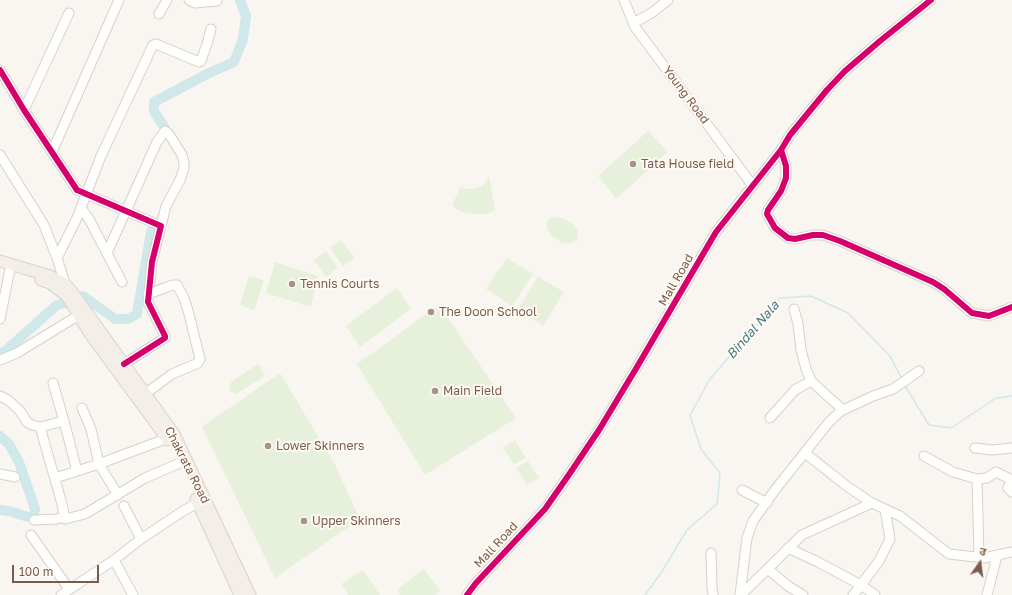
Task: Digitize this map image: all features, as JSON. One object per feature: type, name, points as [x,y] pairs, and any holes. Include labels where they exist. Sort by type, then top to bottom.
[{"type":"main road","name":"Chakrata Road","points":[[0,261],[50,276],[65,284],[82,313],[90,334],[168,438],[250,595]]},
{"type":"main road","name":"Chakrata Road","points":[[5,269],[50,283],[67,297],[82,313],[124,364],[174,434],[240,595]]},
{"type":"street","points":[[52,152],[119,0]]},
{"type":"street","points":[[159,14],[167,0]]},
{"type":"street","points":[[189,0],[196,3],[217,1]]},
{"type":"street","name":"Young Road","points":[[624,0],[634,23],[753,186]]},
{"type":"street","points":[[634,23],[653,12],[668,0]]},
{"type":"street","name":"Mall Road","points":[[467,595],[476,583],[545,509],[599,430],[716,232],[795,130],[827,90],[841,76],[880,40],[931,0]]},
{"type":"street","points":[[24,110],[69,13]]},
{"type":"street","points":[[57,258],[81,208],[102,156],[153,45],[156,44],[199,62],[207,44],[211,29]]},
{"type":"street","points":[[0,70],[24,110],[77,190],[161,226]]},
{"type":"street","points":[[107,253],[157,142],[163,132],[168,133],[183,158],[184,168],[180,180],[166,206],[152,262],[148,294],[150,307],[165,336],[124,364]]},
{"type":"street","points":[[781,150],[786,166],[786,178],[781,191],[768,210],[767,214],[775,228],[788,238],[795,239],[813,235],[840,241],[933,282],[944,289],[972,313],[989,316],[1012,307]]},
{"type":"street","points":[[0,155],[44,225],[57,258],[65,284],[67,297]]},
{"type":"street","points":[[81,208],[89,219],[122,282]]},
{"type":"street","points":[[0,319],[5,269]]},
{"type":"street","points":[[145,394],[172,374],[198,363],[200,359],[189,314],[184,298],[177,285],[173,284],[148,294]]},
{"type":"street","points":[[794,309],[798,324],[801,350],[806,370],[811,381],[843,410]]},
{"type":"street","points":[[0,360],[16,353],[82,313]]},
{"type":"street","points":[[872,503],[802,535],[768,569],[753,591],[741,595],[748,533],[752,521],[829,422],[843,410],[873,396],[893,389],[919,371]]},
{"type":"street","points":[[770,418],[795,390],[811,381]]},
{"type":"street","points":[[53,383],[77,471]]},
{"type":"street","points":[[0,396],[8,400],[20,411],[27,422],[32,425],[40,427],[64,421]]},
{"type":"street","points":[[82,408],[91,429],[99,464],[118,495]]},
{"type":"street","points":[[40,427],[66,519],[82,515],[145,478],[180,463]]},
{"type":"street","points":[[55,478],[99,464],[168,438]]},
{"type":"street","points":[[975,448],[992,450],[1012,448]]},
{"type":"street","points":[[805,453],[872,503],[900,516],[949,554],[979,557],[997,556],[1012,552]]},
{"type":"street","points":[[924,456],[953,472],[977,479],[987,478],[996,472],[1010,479],[1011,482],[1008,488],[1012,492]]},
{"type":"street","points":[[0,474],[15,477]]},
{"type":"street","points":[[977,479],[979,557]]},
{"type":"street","points":[[742,490],[767,503]]},
{"type":"street","points":[[61,595],[114,560],[141,539],[201,501]]},
{"type":"street","points":[[124,506],[141,539]]},
{"type":"street","points":[[853,595],[879,561],[890,539],[884,509]]},
{"type":"street","points":[[34,520],[58,519],[65,516]]},
{"type":"street","points":[[32,535],[69,589]]},
{"type":"street","points":[[788,548],[818,562],[875,595]]},
{"type":"street","points":[[711,553],[712,587],[714,595]]},
{"type":"street","points":[[987,595],[997,556]]},
{"type":"street","points":[[114,560],[133,595]]},
{"type":"street","points":[[768,569],[788,586],[803,595]]},
{"type":"green space","name":"Tata House field","points":[[648,131],[668,152],[616,199],[598,176]]},
{"type":"green space","points":[[489,177],[495,210],[485,214],[474,214],[462,212],[452,206],[460,187],[473,189],[480,187]]},
{"type":"green space","points":[[553,217],[562,218],[574,224],[578,232],[577,240],[571,243],[563,243],[552,236],[547,229],[547,221]]},
{"type":"green space","points":[[341,240],[355,258],[343,266],[330,248]]},
{"type":"green space","points":[[326,251],[338,268],[326,277],[314,260]]},
{"type":"green space","points":[[507,258],[533,274],[512,306],[486,289]]},
{"type":"green space","name":"Tennis Courts","points":[[275,262],[318,276],[311,307],[266,293]]},
{"type":"green space","points":[[249,276],[264,280],[254,310],[240,305]]},
{"type":"green space","points":[[538,277],[564,292],[543,326],[518,309]]},
{"type":"green space","points":[[397,288],[411,309],[360,347],[346,326]]},
{"type":"green space","name":"Main Field","points":[[439,305],[516,418],[425,475],[357,364]]},
{"type":"green space","points":[[258,364],[265,376],[236,394],[229,391],[231,382]]},
{"type":"green space","name":"Lower Skinners","points":[[280,373],[335,465],[360,519],[275,578],[202,427]]},
{"type":"green space","points":[[515,440],[526,458],[514,464],[503,448]]},
{"type":"green space","points":[[528,461],[539,478],[527,485],[516,468]]},
{"type":"green space","points":[[424,569],[440,590],[434,595],[400,595],[397,590]]},
{"type":"green space","points":[[363,570],[380,595],[348,595],[341,584]]},
{"type":"waterway","points":[[171,138],[154,111],[154,102],[209,73],[234,62],[243,39],[246,16],[240,0]]},
{"type":"waterway","points":[[80,297],[83,296],[115,319],[128,319],[137,314],[151,232],[153,228]]},
{"type":"waterway","name":"Bindal Nala","points":[[645,595],[661,573],[687,530],[717,504],[720,473],[701,449],[690,415],[710,379],[780,298],[811,296],[848,313],[890,356],[902,379]]},
{"type":"waterway","points":[[0,353],[4,352],[57,305],[65,303]]},
{"type":"waterway","name":"Bindal Nala","points":[[904,384],[929,425],[951,428],[996,398],[1012,396]]},
{"type":"waterway","points":[[0,436],[9,444],[19,462],[35,509],[33,517],[0,510]]},
{"type":"cycle path","points":[[467,595],[476,583],[545,509],[599,430],[716,232],[781,150],[790,135],[827,90],[845,71],[931,0]]},
{"type":"cycle path","points":[[0,70],[24,110],[77,190],[161,226],[152,262],[148,302],[165,338],[124,364]]},
{"type":"cycle path","points":[[781,150],[786,166],[786,178],[781,191],[768,210],[767,214],[775,228],[788,238],[795,239],[813,235],[823,235],[840,241],[933,282],[944,289],[972,313],[989,316],[1012,307]]},
{"type":"place","name":"Tata House field","points":[[633,164]]},
{"type":"place","name":"Tennis Courts","points":[[292,284]]},
{"type":"place","name":"The Doon School","points":[[431,312]]},
{"type":"place","name":"Main Field","points":[[435,391]]},
{"type":"place","name":"Lower Skinners","points":[[268,446]]},
{"type":"place","name":"Upper Skinners","points":[[304,521]]}]
